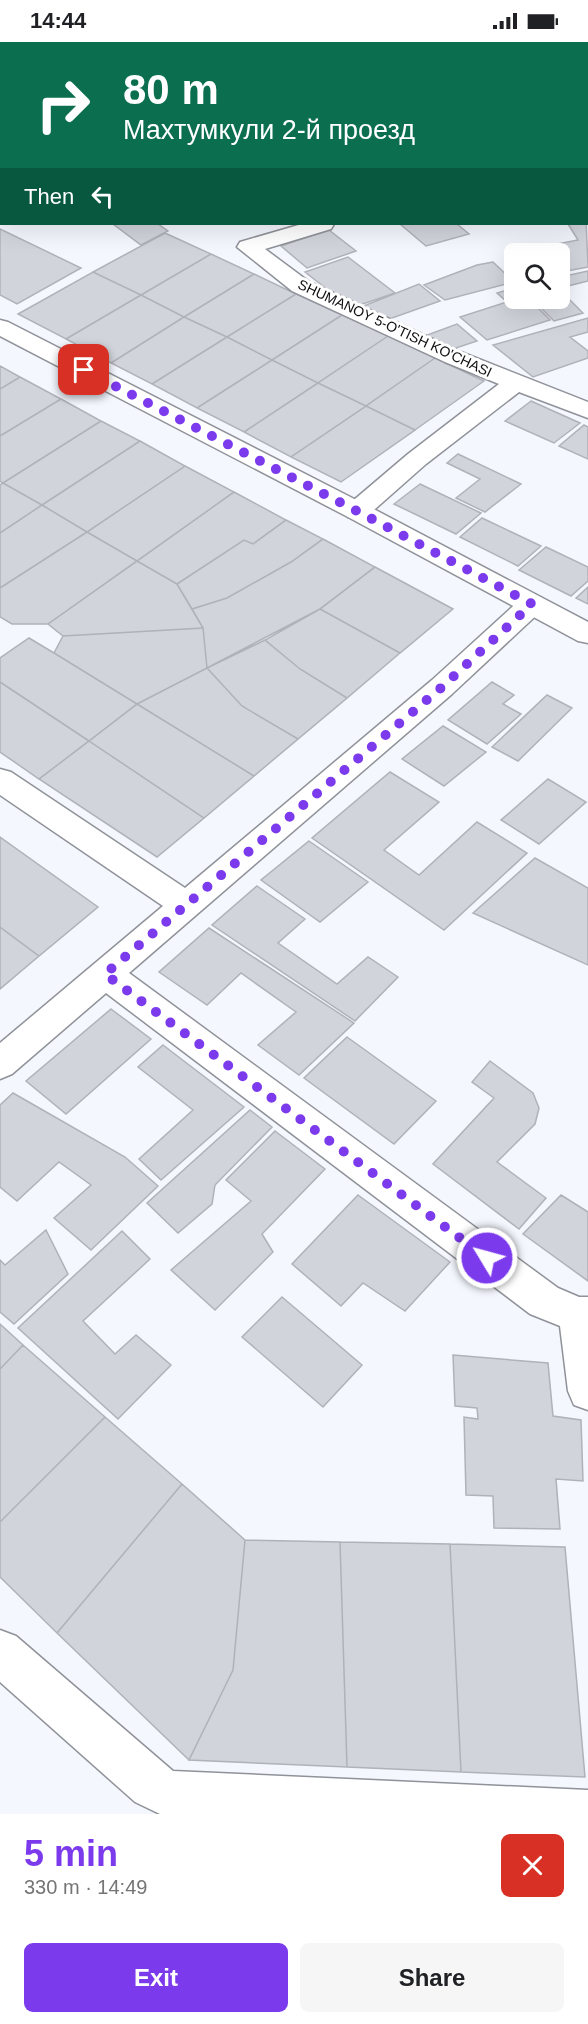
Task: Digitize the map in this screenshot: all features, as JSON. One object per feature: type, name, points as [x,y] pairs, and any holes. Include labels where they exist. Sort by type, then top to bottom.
[{"type":"street","name":"SHUMANOY 5-O'TISH KO'CHASI","points":[[319,225],[248,247],[300,286],[453,357],[588,411]]},
{"type":"street","points":[[0,327],[357,511],[588,634]]},
{"type":"street","points":[[357,511],[417,459],[517,382]]},
{"type":"street","points":[[0,1064],[442,687],[532,604]]},
{"type":"street","points":[[0,780],[185,904]]},
{"type":"street","points":[[105,974],[544,1301],[583,1315],[588,1391]]},
{"type":"street","points":[[0,1652],[152,1785],[164,1792],[179,1796],[588,1814]]},
{"type":"building","points":[[114,225],[159,225],[168,231],[141,245]]},
{"type":"building","points":[[401,225],[458,225],[469,234],[426,246]]},
{"type":"building","points":[[569,225],[586,225],[588,267],[570,270],[570,243],[562,243],[578,240]]},
{"type":"building","points":[[0,229],[81,268],[17,304],[0,295]]},
{"type":"building","points":[[329,230],[356,251],[307,268],[281,246]]},
{"type":"building","points":[[165,233],[211,254],[141,295],[93,272]]},
{"type":"building","points":[[211,254],[254,274],[184,317],[141,295]]},
{"type":"building","points":[[348,257],[395,293],[351,308],[305,272]]},
{"type":"building","points":[[493,262],[504,272],[504,285],[445,300],[424,285],[477,265]]},
{"type":"building","points":[[588,271],[588,281],[570,286],[570,275]]},
{"type":"building","points":[[93,272],[141,295],[66,339],[18,314]]},
{"type":"building","points":[[254,274],[296,294],[227,337],[184,317]]},
{"type":"building","points":[[419,284],[440,301],[381,322],[356,309]]},
{"type":"building","points":[[504,291],[504,299],[497,293]]},
{"type":"building","points":[[296,294],[342,315],[272,360],[227,337]]},
{"type":"building","points":[[141,295],[184,317],[111,363],[66,339]]},
{"type":"building","points":[[570,300],[583,313],[554,321],[542,309],[570,309]]},
{"type":"building","points":[[504,303],[504,309],[539,309],[550,320],[487,340],[460,317]]},
{"type":"building","points":[[342,315],[388,336],[318,383],[272,360]]},
{"type":"building","points":[[184,317],[227,337],[152,384],[111,363]]},
{"type":"building","points":[[588,318],[588,332],[570,337],[588,351],[588,358],[533,377],[493,345]]},
{"type":"building","points":[[457,324],[477,341],[447,351],[419,338]]},
{"type":"building","points":[[388,336],[435,358],[366,406],[318,383]]},
{"type":"building","points":[[227,337],[272,360],[197,408],[152,384]]},
{"type":"building","points":[[435,358],[484,381],[415,430],[366,406]]},
{"type":"building","points":[[272,360],[318,383],[244,432],[197,408]]},
{"type":"building","points":[[0,366],[20,377],[0,389]]},
{"type":"building","points":[[20,377],[61,399],[0,436],[0,389]]},
{"type":"building","points":[[318,383],[366,406],[291,457],[244,432]]},
{"type":"building","points":[[61,399],[101,421],[3,483],[0,481],[0,436]]},
{"type":"building","points":[[531,401],[580,423],[554,443],[505,421]]},
{"type":"building","points":[[366,406],[415,430],[341,482],[291,457]]},
{"type":"building","points":[[101,421],[140,441],[42,505],[3,483]]},
{"type":"building","points":[[584,425],[588,427],[588,459],[559,446]]},
{"type":"building","points":[[140,441],[185,466],[87,532],[42,505]]},
{"type":"building","points":[[458,454],[521,484],[485,512],[456,498],[480,479],[447,463]]},
{"type":"building","points":[[185,466],[234,492],[137,561],[87,532]]},
{"type":"building","points":[[3,483],[42,505],[0,533],[0,485]]},
{"type":"building","points":[[420,484],[481,513],[456,534],[394,504]]},
{"type":"building","points":[[234,492],[286,520],[253,544],[244,540],[177,584],[137,561]]},
{"type":"building","points":[[42,505],[87,532],[0,588],[0,533]]},
{"type":"building","points":[[482,518],[541,546],[518,566],[460,537]]},
{"type":"building","points":[[286,520],[323,539],[291,562],[227,598],[192,609],[177,584],[244,540],[253,544]]},
{"type":"building","points":[[87,532],[137,561],[48,624],[12,624],[0,617],[0,588]]},
{"type":"building","points":[[323,539],[375,567],[320,609],[207,668],[203,628],[192,609],[227,598],[291,562]]},
{"type":"building","points":[[546,547],[588,567],[588,581],[571,596],[519,570]]},
{"type":"building","points":[[137,561],[177,584],[203,628],[63,636],[48,624]]},
{"type":"building","points":[[375,567],[453,609],[400,653],[320,609]]},
{"type":"building","points":[[588,587],[588,604],[576,598]]},
{"type":"building","points":[[320,609],[400,653],[347,698],[300,669],[265,640]]},
{"type":"building","points":[[203,628],[207,668],[137,704],[54,653],[63,636]]},
{"type":"building","points":[[29,638],[137,704],[89,741],[0,682],[0,658]]},
{"type":"building","points":[[265,640],[300,669],[347,698],[298,739],[242,706],[207,668]]},
{"type":"building","points":[[207,668],[242,706],[298,739],[254,776],[137,704]]},
{"type":"building","points":[[0,682],[89,741],[39,779],[0,752]]},
{"type":"building","points":[[492,682],[514,695],[503,704],[521,714],[487,744],[448,720]]},
{"type":"building","points":[[547,695],[572,708],[518,761],[492,747]]},
{"type":"building","points":[[137,704],[254,776],[204,818],[89,741]]},
{"type":"building","points":[[443,726],[486,752],[444,786],[402,759]]},
{"type":"building","points":[[89,741],[204,818],[157,857],[39,779]]},
{"type":"building","points":[[390,772],[439,802],[384,850],[419,875],[477,822],[527,853],[444,930],[312,838]]},
{"type":"building","points":[[548,779],[586,802],[539,844],[501,820]]},
{"type":"building","points":[[0,837],[98,907],[39,956],[0,927]]},
{"type":"building","points":[[309,841],[368,882],[320,922],[261,880]]},
{"type":"building","points":[[535,858],[588,888],[588,965],[473,913]]},
{"type":"building","points":[[257,886],[305,919],[278,943],[337,984],[368,957],[398,977],[355,1021],[212,925]]},
{"type":"building","points":[[0,927],[39,956],[0,989]]},
{"type":"building","points":[[209,928],[354,1023],[299,1075],[258,1045],[296,1012],[241,973],[207,1005],[159,972]]},
{"type":"building","points":[[111,1009],[151,1039],[66,1114],[26,1081]]},
{"type":"building","points":[[347,1037],[436,1101],[394,1144],[304,1078]]},
{"type":"building","points":[[163,1045],[244,1107],[161,1180],[139,1159],[193,1110],[138,1067]]},
{"type":"building","points":[[490,1061],[533,1093],[539,1108],[535,1124],[497,1162],[546,1198],[519,1229],[433,1164],[494,1098],[472,1082]]},
{"type":"building","points":[[13,1093],[125,1157],[158,1186],[91,1250],[54,1218],[91,1185],[59,1162],[17,1201],[0,1187],[0,1105]]},
{"type":"building","points":[[250,1110],[272,1127],[215,1185],[212,1204],[178,1233],[147,1203]]},
{"type":"building","points":[[275,1131],[325,1169],[262,1234],[273,1252],[215,1310],[171,1270],[251,1201],[226,1180]]},
{"type":"building","points":[[358,1195],[450,1262],[405,1311],[363,1283],[341,1306],[292,1264]]},
{"type":"building","points":[[561,1195],[588,1212],[588,1281],[523,1234]]},
{"type":"building","points":[[46,1230],[68,1274],[14,1324],[0,1312],[0,1260],[5,1265]]},
{"type":"building","points":[[122,1231],[150,1259],[83,1321],[115,1354],[136,1335],[171,1365],[118,1419],[18,1328]]},
{"type":"building","points":[[282,1297],[362,1365],[323,1407],[242,1337]]},
{"type":"building","points":[[0,1324],[23,1345],[0,1369]]},
{"type":"building","points":[[23,1345],[105,1417],[0,1522],[0,1369]]},
{"type":"building","points":[[453,1355],[548,1363],[553,1416],[581,1420],[583,1481],[556,1479],[560,1529],[494,1528],[493,1496],[466,1495],[464,1417],[478,1419],[477,1408],[455,1406]]},
{"type":"building","points":[[105,1417],[182,1484],[57,1633],[0,1577],[0,1522]]},
{"type":"building","points":[[182,1484],[245,1540],[233,1670],[189,1760],[57,1633]]},
{"type":"building","points":[[245,1540],[340,1542],[347,1767],[189,1760],[233,1670]]},
{"type":"building","points":[[340,1542],[450,1544],[461,1772],[347,1767]]},
{"type":"building","points":[[450,1544],[565,1547],[585,1777],[461,1772]]},
{"type":"route","points":[[84,370],[532,604],[442,687],[105,974],[487,1258]]}]
